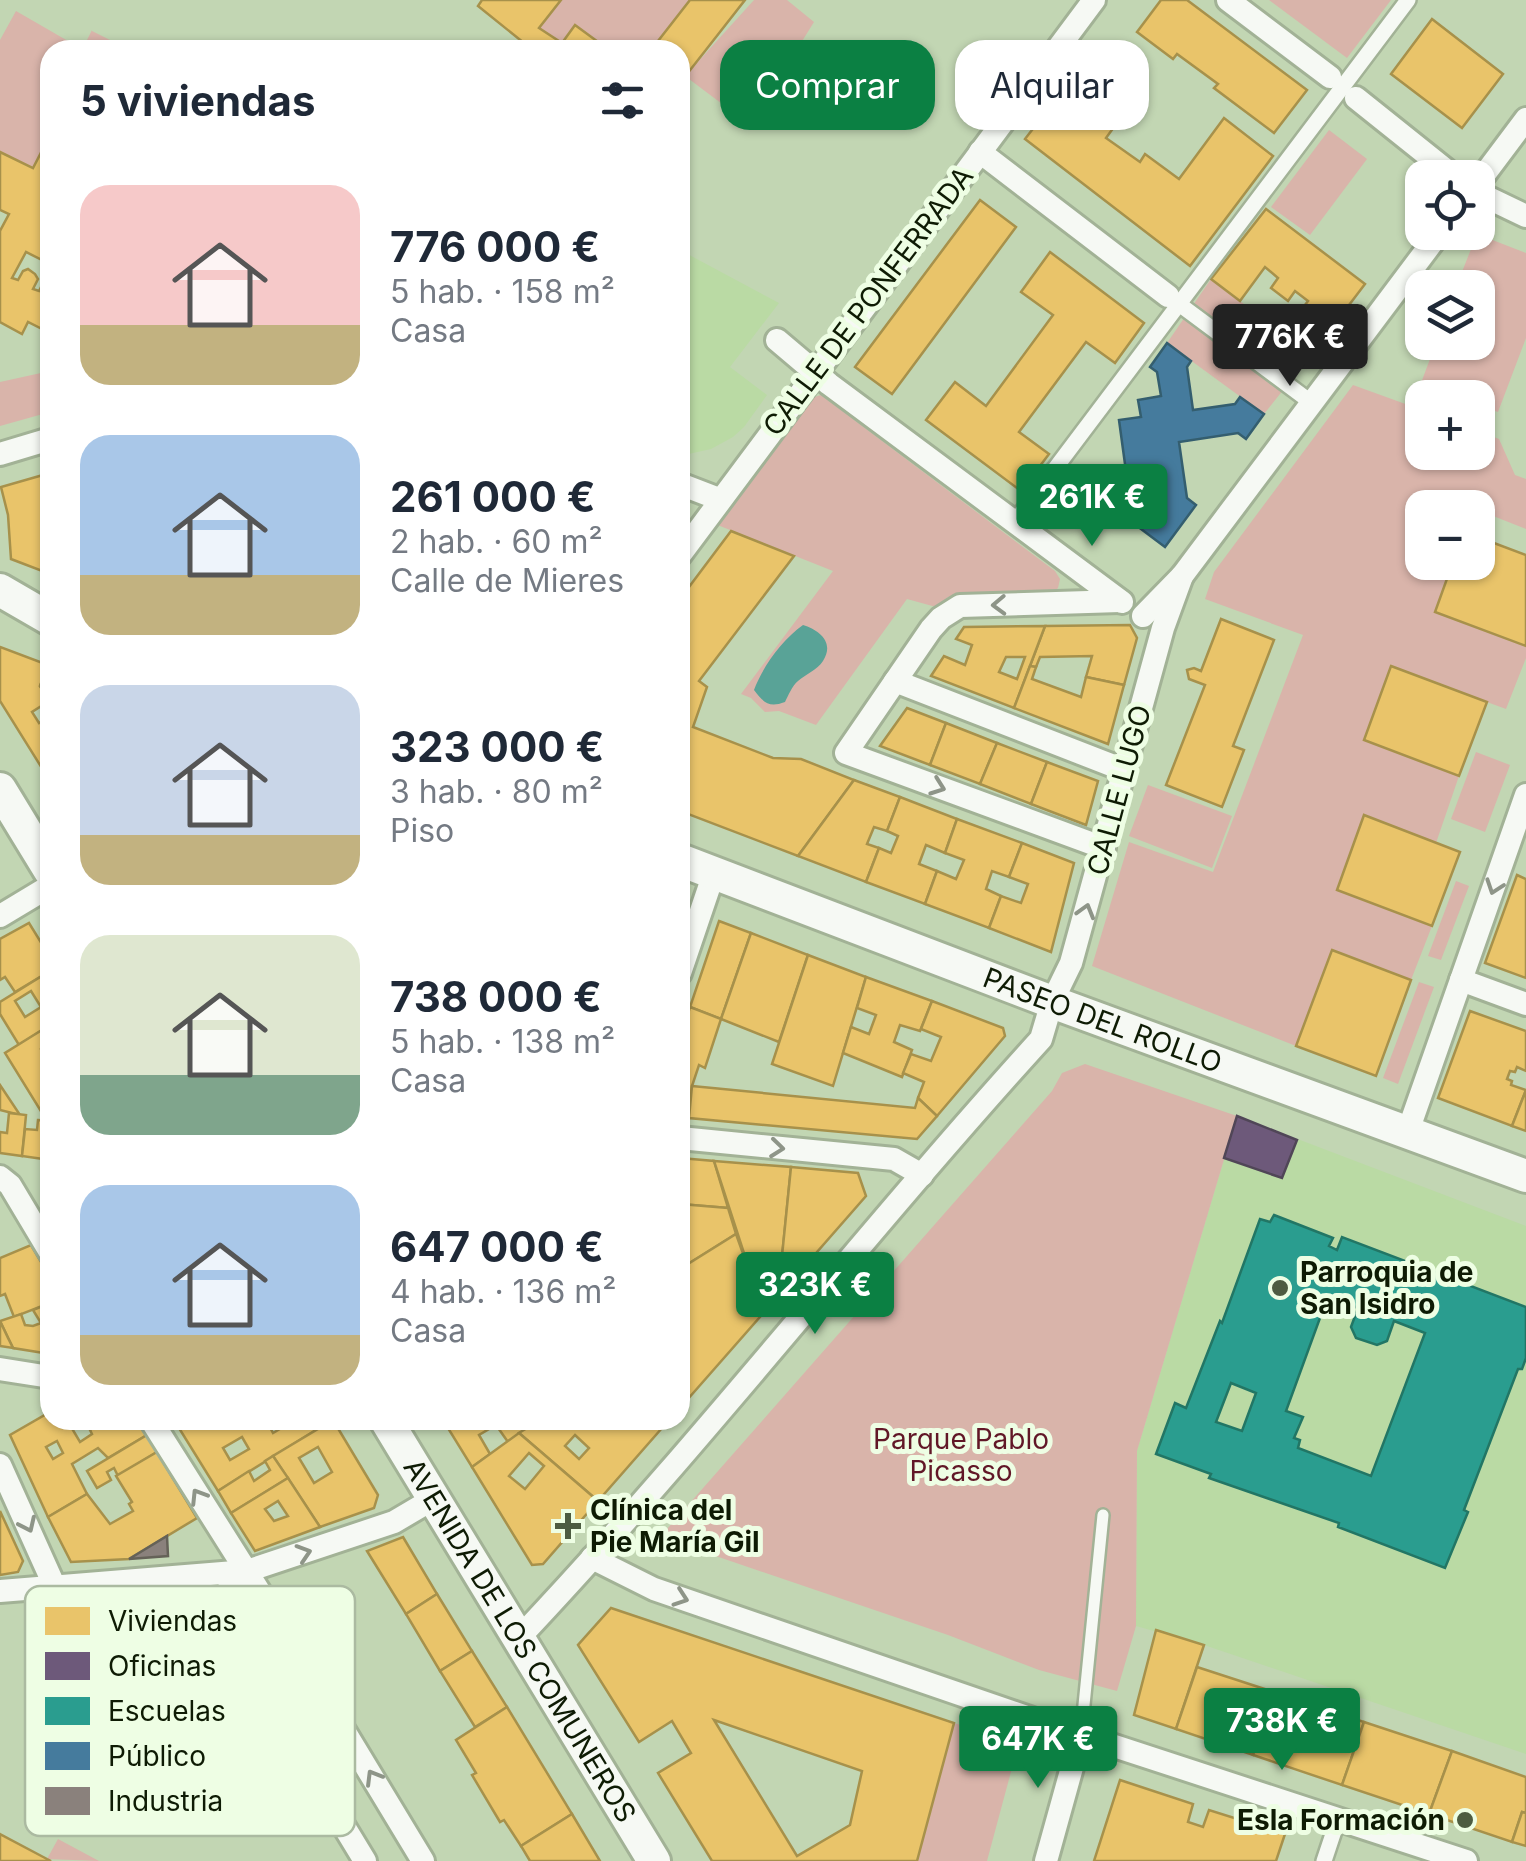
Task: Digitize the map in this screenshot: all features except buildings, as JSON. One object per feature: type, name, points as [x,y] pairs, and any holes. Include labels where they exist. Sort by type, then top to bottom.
[{"type":"main road","points":[[0,590],[40,614]]},
{"type":"main road","points":[[0,610],[40,617]]},
{"type":"main road","points":[[0,789],[40,854]]},
{"type":"main road","name":"PASEO DEL ROLLO","points":[[690,864],[1526,1176]]},
{"type":"main road","name":"AVENIDA DE LOS COMUNEROS","points":[[392,1430],[654,1861]]},
{"type":"street","name":"CALLE DE PONFERRADA","points":[[690,540],[1094,0]]},
{"type":"street","points":[[1228,0],[1330,77]]},
{"type":"street","points":[[1014,524],[1174,300],[1408,0]]},
{"type":"street","points":[[1356,98],[1434,160]]},
{"type":"street","points":[[1495,160],[1526,119]]},
{"type":"street","points":[[980,152],[1312,403]]},
{"type":"street","points":[[1495,201],[1526,216]]},
{"type":"street","name":"CALLE LUGO","points":[[518,1639],[1041,1038],[1052,1002],[1071,963],[1104,848],[1124,770],[1153,622],[1182,576],[1427,250]]},
{"type":"street","points":[[777,340],[814,373],[1014,524],[1153,622]]},
{"type":"street","points":[[0,454],[40,442]]},
{"type":"street","points":[[690,488],[718,499]]},
{"type":"street","points":[[1054,604],[1066,595],[1070,580],[1068,564]]},
{"type":"street","points":[[1104,848],[846,753],[932,629],[960,606],[1120,601]]},
{"type":"street","points":[[895,681],[1124,770]]},
{"type":"street","points":[[1408,1131],[1461,980],[1516,848],[1526,795]]},
{"type":"street","points":[[690,944],[714,873]]},
{"type":"street","points":[[0,916],[40,892]]},
{"type":"street","points":[[1461,980],[1526,1004]]},
{"type":"street","points":[[690,1139],[894,1160],[922,1174]]},
{"type":"street","points":[[1,1177],[40,1237]]},
{"type":"street","points":[[0,1369],[40,1375]]},
{"type":"street","points":[[157,1430],[242,1586]]},
{"type":"street","points":[[0,1465],[54,1585]]},
{"type":"street","points":[[46,1586],[236,1573],[394,1522],[433,1499]]},
{"type":"street","points":[[592,1558],[654,1588],[1081,1735],[1466,1861]]},
{"type":"street","points":[[236,1573],[238,1586]]},
{"type":"street","points":[[0,1592],[25,1589]]},
{"type":"street","points":[[1046,1861],[1081,1735]]},
{"type":"street","points":[[355,1761],[423,1861]]},
{"type":"street","points":[[1324,1861],[1338,1819]]},
{"type":"street","points":[[350,1836],[365,1861]]},
{"type":"lane","points":[[1081,1735],[1103,1515]]},
{"type":"shaded area","points":[[690,255],[779,303],[730,367],[767,395],[744,427],[711,449],[690,454]]},
{"type":"shaded area","points":[[1237,1116],[1526,1226],[1526,1754],[1204,1645],[1136,1626],[1137,1451]]},
{"type":"green space","points":[[561,0],[690,0],[659,40],[596,40],[576,25],[564,40],[557,40],[539,28]]},
{"type":"green space","points":[[754,0],[787,0],[814,22],[803,40],[720,40],[720,102],[690,80],[690,70]]},
{"type":"green space","points":[[1269,0],[1391,0],[1347,58]]},
{"type":"green space","points":[[16,11],[66,40],[40,40],[40,154],[33,168],[0,152],[0,40]]},
{"type":"green space","points":[[92,30],[110,40],[87,40]]},
{"type":"green space","points":[[1329,130],[1367,159],[1310,235],[1271,207]]},
{"type":"green space","points":[[1495,241],[1526,253],[1526,338],[1498,412],[1495,380],[1422,380],[1430,360],[1495,360],[1495,270],[1463,270],[1471,250],[1495,250]]},
{"type":"green space","points":[[1211,279],[1311,355],[1264,414],[1167,343]]},
{"type":"green space","points":[[40,373],[40,415],[0,426],[0,382]]},
{"type":"green space","points":[[1353,385],[1405,404],[1405,470],[1495,470],[1495,437],[1515,475],[1526,479],[1526,529],[1495,517],[1495,490],[1405,490],[1405,580],[1468,580],[1526,646],[1526,658],[1506,709],[1391,667],[1364,740],[1459,776],[1436,843],[1364,816],[1337,889],[1432,926],[1411,980],[1332,950],[1296,1046],[1092,966],[1129,842],[1213,872],[1303,635],[1205,599],[1214,572]]},
{"type":"green space","points":[[821,395],[1055,571],[1060,579],[1058,588],[1049,596],[948,597],[936,607],[907,599],[816,725],[779,711],[765,712],[741,694],[833,571],[715,524],[811,398]]},
{"type":"green space","points":[[1476,752],[1510,765],[1485,832],[1451,819]]},
{"type":"green space","points":[[1148,785],[1232,816],[1212,868],[1129,836]]},
{"type":"green space","points":[[1456,881],[1469,886],[1441,960],[1428,956]]},
{"type":"green space","points":[[1419,982],[1434,987],[1398,1084],[1383,1078]]},
{"type":"green space","name":"Parque Pablo Picasso","points":[[1085,1064],[1237,1116],[1137,1451],[1136,1626],[1117,1691],[1039,1670],[660,1537],[1052,1091],[1062,1073]]},
{"type":"green space","points":[[954,1723],[1019,1742],[987,1861],[917,1861]]},
{"type":"green space","points":[[58,1839],[99,1861],[47,1859]]},
{"type":"water","points":[[803,625],[824,638],[827,648],[823,661],[796,683],[785,702],[767,703],[754,690],[758,681],[781,646]]},
{"type":"place","name":"Parroquia de San Isidro","points":[[1280,1288]]},
{"type":"place","name":"Clínica del Pie María Gil","points":[[568,1526]]},
{"type":"place","name":"Esla Formación","points":[[1465,1820]]}]
